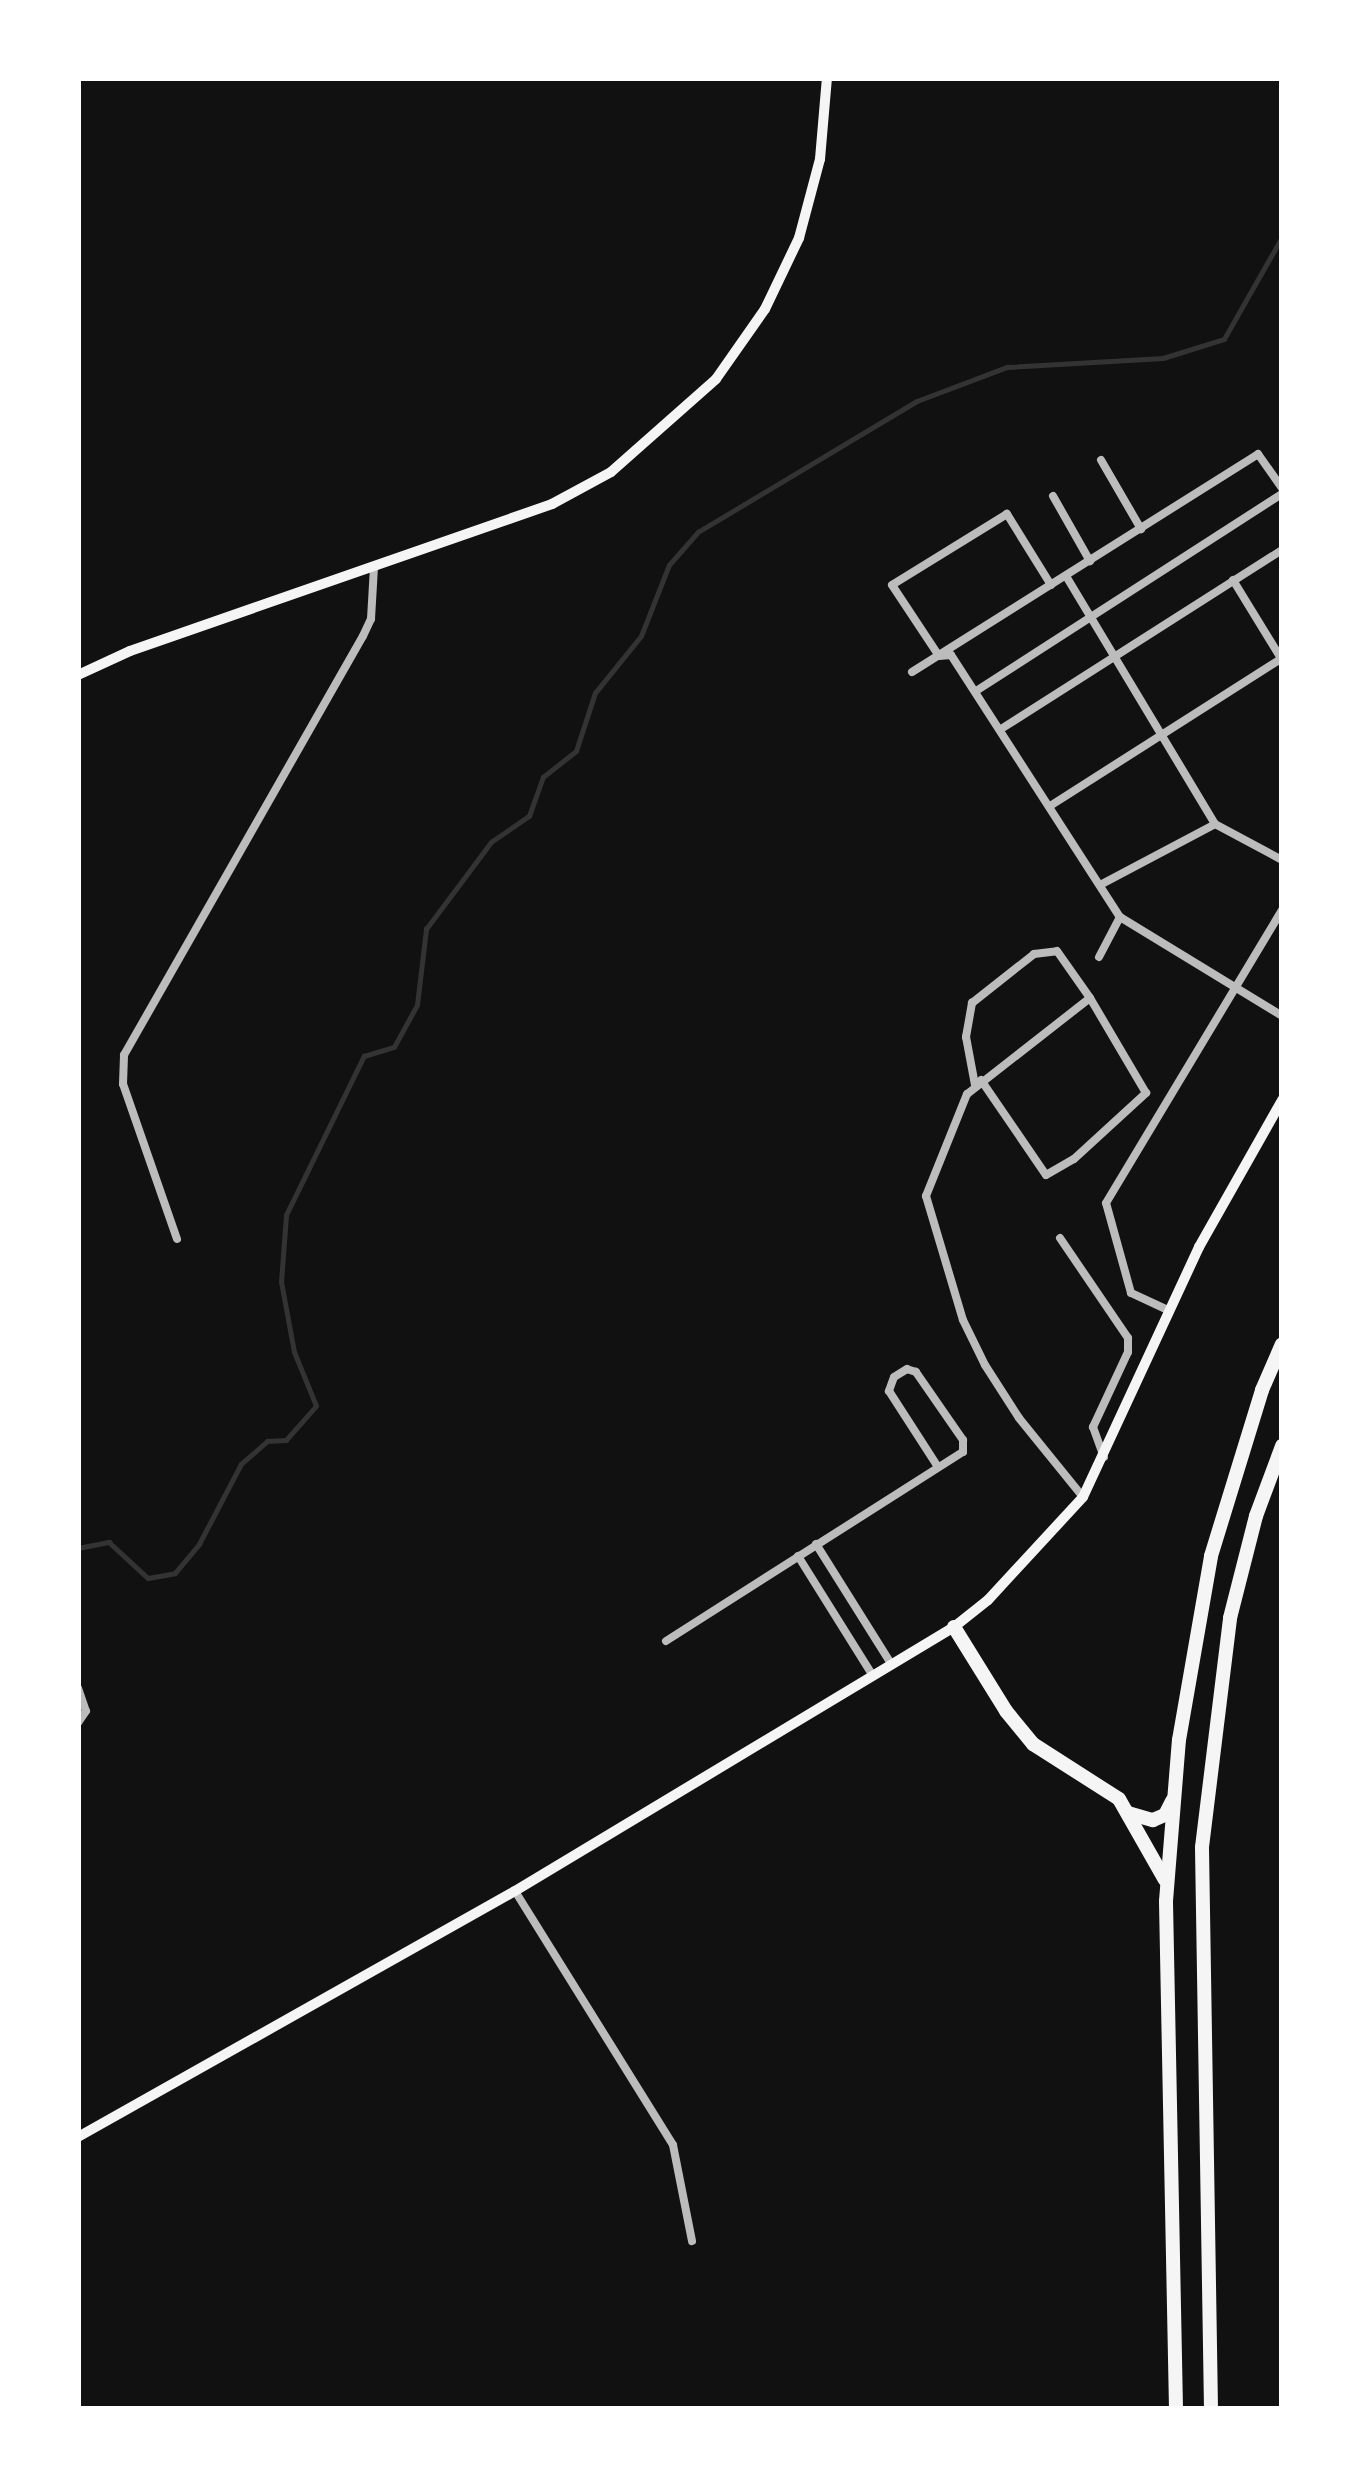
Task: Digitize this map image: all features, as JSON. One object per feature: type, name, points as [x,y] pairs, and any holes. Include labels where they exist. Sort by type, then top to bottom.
[{"type":"highway","points":[[1176,2409],[1166,1881],[1174,1798],[1211,1556],[1262,1390],[1282,1344]]},
{"type":"highway","points":[[1211,2409],[1202,1847],[1230,1618],[1256,1516],[1282,1446]]},
{"type":"highway","points":[[954,1627],[1006,1712],[1033,1744],[1096,1781],[1127,1813],[1166,1881]]},
{"type":"highway","points":[[1127,1813],[1153,1820],[1165,1815],[1174,1798]]},
{"type":"main road","points":[[78,675],[130,651],[572,493],[611,472],[716,379],[765,309],[799,238],[820,159],[827,78]]},
{"type":"main road","points":[[78,2137],[515,1891],[954,1627],[1002,1587],[1083,1497],[1170,1311],[1282,1100]]},
{"type":"street","points":[[911,672],[1258,454],[1282,491],[976,691]]},
{"type":"street","points":[[1101,460],[1141,529]]},
{"type":"street","points":[[1053,496],[1090,561]]},
{"type":"street","points":[[940,656],[892,585],[1007,514],[1051,585]]},
{"type":"street","points":[[1001,729],[1282,550]]},
{"type":"street","points":[[177,1239],[123,1084],[124,1055],[363,636],[370,620],[374,567]]},
{"type":"street","points":[[1066,576],[1215,824],[1282,860]]},
{"type":"street","points":[[1050,806],[1282,660],[1232,580]]},
{"type":"street","points":[[940,656],[951,655],[976,691],[1120,917],[1282,1016]]},
{"type":"street","points":[[1100,885],[1215,824]]},
{"type":"street","points":[[1170,1311],[1131,1293],[1106,1203],[1282,910]]},
{"type":"street","points":[[1099,958],[1120,917]]},
{"type":"street","points":[[1049,950],[1075,972],[1146,1093],[1074,1159],[1046,1174],[978,1083],[966,1015],[984,992],[1034,954],[1049,950]]},
{"type":"street","points":[[1083,1497],[1018,1418],[986,1366],[963,1320],[926,1196],[961,1106],[978,1083],[1090,998]]},
{"type":"street","points":[[1060,1238],[1128,1338],[1128,1352],[1093,1427],[1105,1458]]},
{"type":"street","points":[[666,1641],[938,1467],[964,1445],[916,1372],[907,1369],[893,1378],[889,1391],[938,1467]]},
{"type":"street","points":[[816,1543],[892,1665]]},
{"type":"street","points":[[797,1556],[873,1676]]},
{"type":"street","points":[[78,1688],[86,1711],[78,1723]]},
{"type":"street","points":[[515,1891],[673,2145],[692,2241]]},
{"type":"waterway","points":[[78,1548],[109,1542],[148,1578],[175,1573],[199,1544],[241,1464],[267,1441],[286,1440],[316,1406],[294,1352],[281,1282],[286,1215],[364,1056],[394,1047],[417,1005],[426,929],[491,842],[529,816],[543,777],[576,751],[595,693],[641,636],[669,565],[698,532],[917,401],[1007,367],[1163,358],[1224,339],[1282,237]]}]
